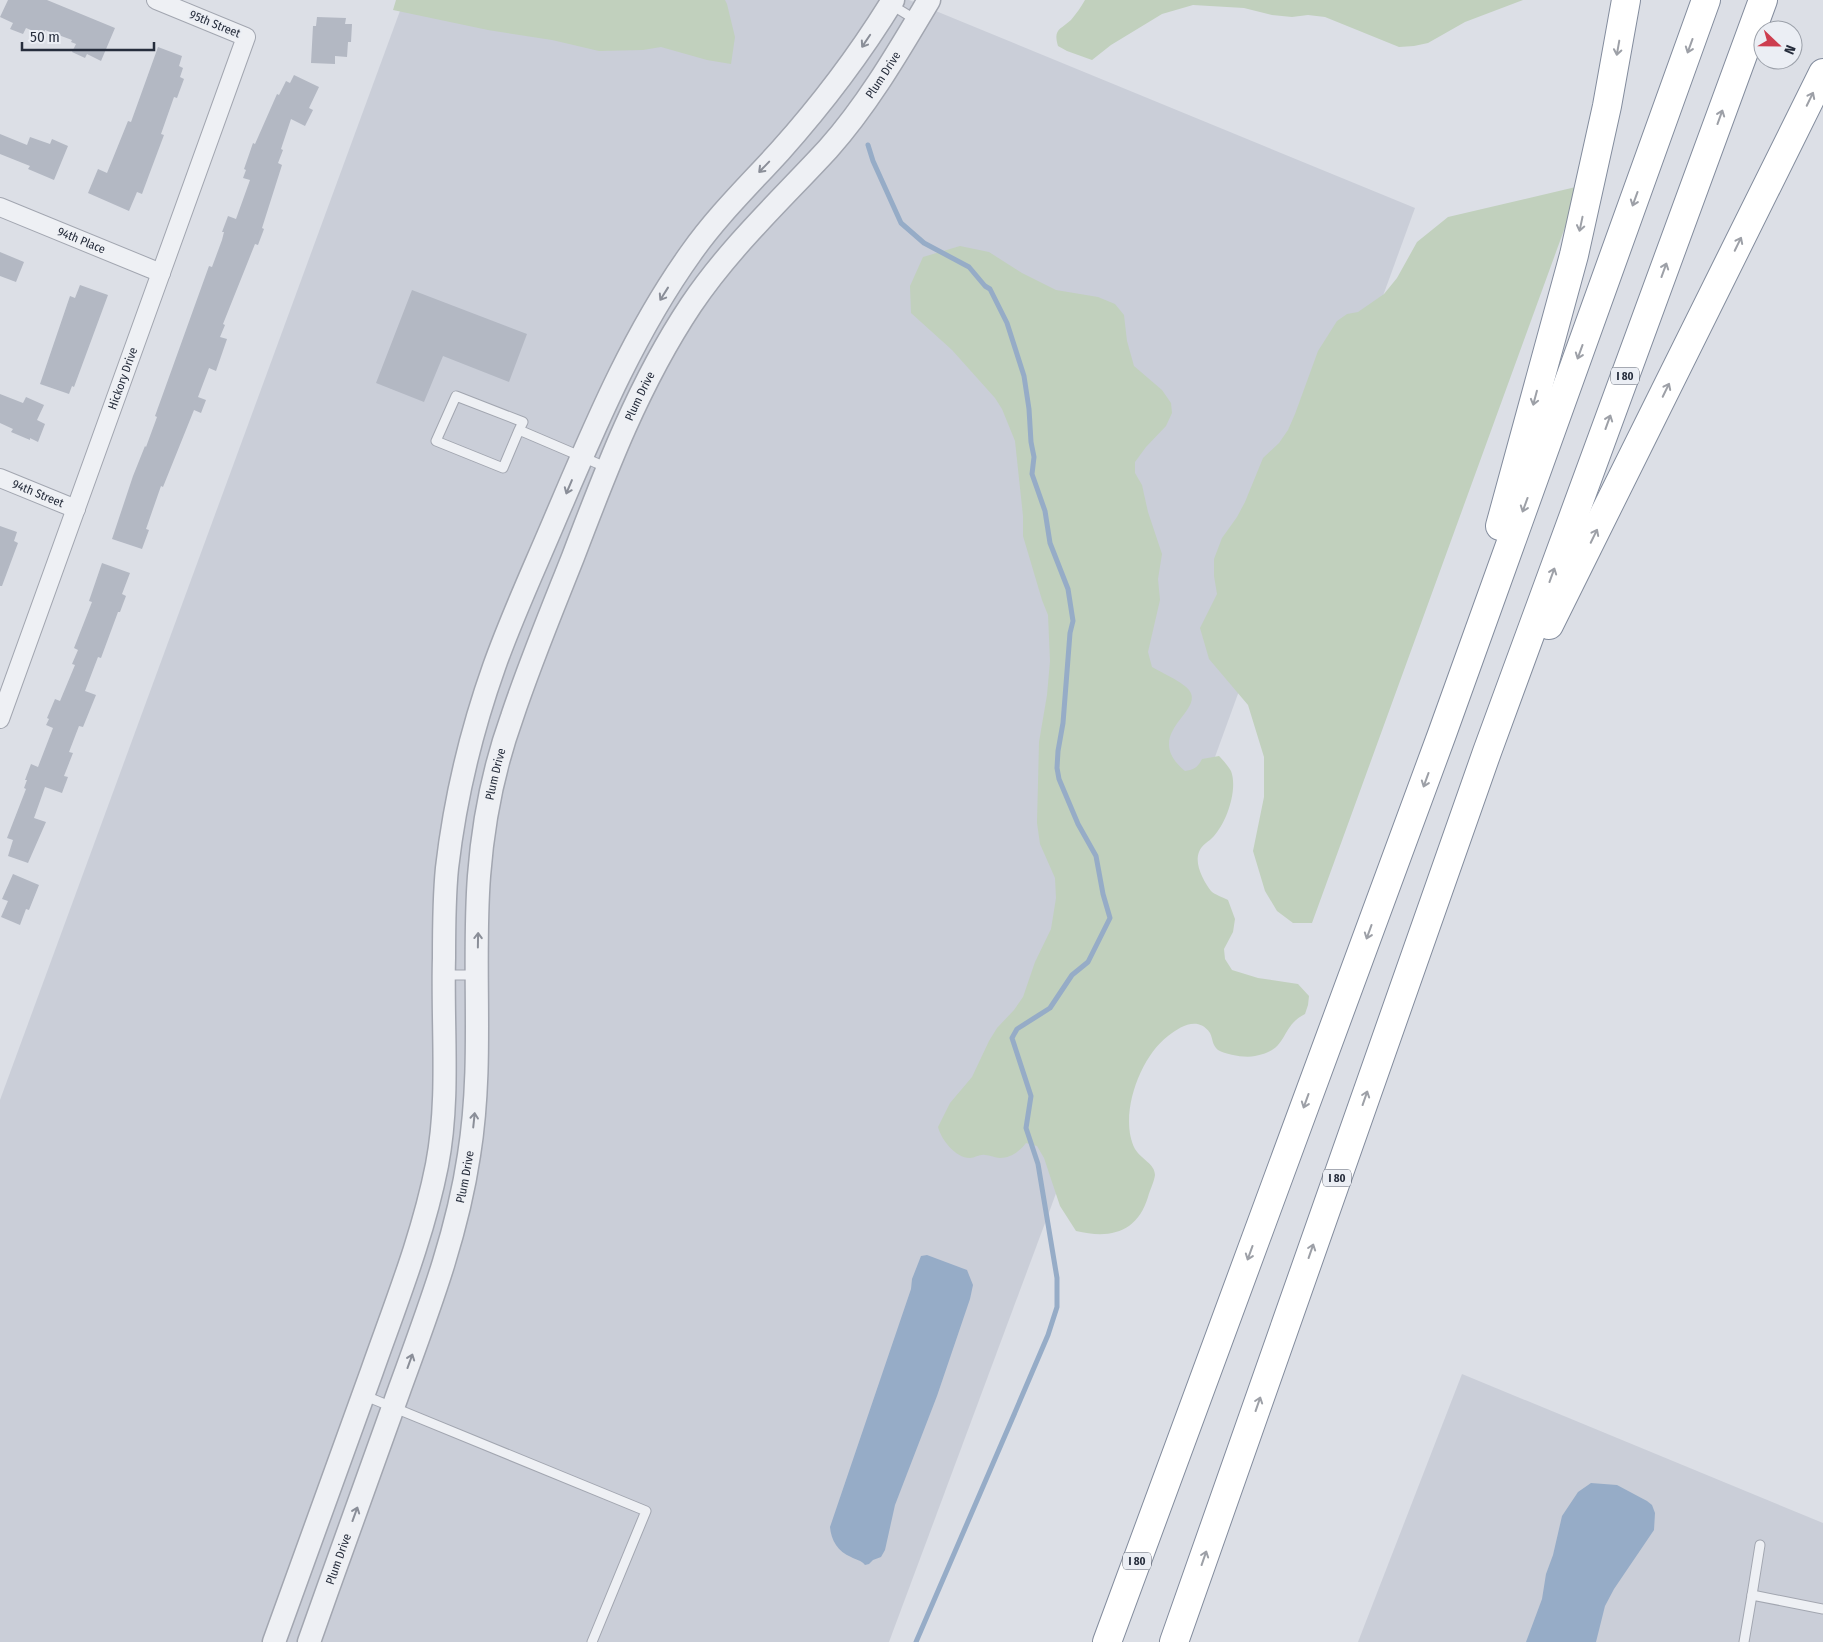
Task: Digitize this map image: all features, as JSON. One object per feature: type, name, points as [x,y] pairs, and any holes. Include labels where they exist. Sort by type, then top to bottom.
[{"type":"highway","points":[[1442,734],[1574,255],[1607,106],[1626,0]]},
{"type":"highway","name":"I 80","points":[[1107,1642],[1442,734],[1706,0]]},
{"type":"highway","name":"I 80","points":[[1175,1642],[1486,752],[1763,0]]},
{"type":"highway","points":[[1486,752],[1823,73]]},
{"type":"highway","points":[[1091,1642],[1166,1480]]},
{"type":"street","name":"95th Street","points":[[156,0],[246,37]]},
{"type":"street","name":"Plum Drive","points":[[309,1642],[443,1267],[458,1216],[474,1113],[477,1072],[479,877],[484,831],[510,722],[527,675],[608,468],[640,392],[664,350],[692,303],[727,257],[828,148],[856,114],[889,67],[929,0]]},
{"type":"street","points":[[274,1642],[410,1265],[437,1162],[442,1125],[445,1055],[444,975],[447,871],[456,809],[469,747],[495,662],[612,388],[664,293],[691,252],[716,220],[780,151],[845,72],[892,2]]},
{"type":"street","name":"Hickory Drive","points":[[0,719],[246,37]]},
{"type":"street","name":"94th Place","points":[[0,207],[161,273]]},
{"type":"street","name":"94th Street","points":[[0,478],[76,509]]},
{"type":"lane","points":[[892,2],[917,20]]},
{"type":"lane","points":[[456,396],[522,422],[519,430],[503,468],[436,441],[456,396]]},
{"type":"lane","points":[[519,430],[608,468]]},
{"type":"lane","points":[[444,975],[477,975]]},
{"type":"lane","points":[[363,1394],[646,1511],[592,1642]]},
{"type":"lane","points":[[1744,1642],[1760,1545]]},
{"type":"lane","points":[[1752,1595],[1823,1609]]},
{"type":"shaded area","points":[[404,0],[909,0],[1415,208],[1051,1207],[889,1642],[0,1642],[0,1100]]},
{"type":"shaded area","points":[[1462,1374],[1823,1523],[1823,1642],[1358,1642]]},
{"type":"green space","points":[[396,0],[725,0],[735,37],[731,64],[707,60],[661,47],[643,50],[599,51],[552,40],[488,30],[393,10]]},
{"type":"green space","points":[[1085,0],[1523,0],[1465,22],[1428,43],[1399,47],[1325,17],[1308,15],[1292,17],[1272,15],[1244,8],[1193,5],[1162,14],[1111,45],[1092,60],[1058,46],[1056,36],[1058,30],[1071,20]]},
{"type":"green space","points":[[1580,186],[1312,923],[1293,923],[1277,911],[1265,891],[1253,851],[1264,797],[1264,757],[1248,705],[1209,659],[1200,628],[1217,594],[1214,559],[1222,538],[1245,502],[1263,458],[1279,443],[1288,430],[1318,351],[1337,321],[1347,314],[1358,312],[1384,294],[1397,278],[1417,242],[1448,217]]},
{"type":"green space","points":[[960,246],[989,252],[1022,273],[1056,290],[1098,297],[1115,304],[1124,315],[1127,341],[1134,366],[1162,390],[1171,403],[1172,413],[1166,426],[1135,462],[1135,473],[1142,485],[1148,512],[1162,554],[1158,579],[1160,600],[1148,652],[1152,667],[1186,687],[1192,698],[1189,707],[1171,734],[1169,745],[1173,758],[1185,771],[1195,768],[1202,759],[1219,756],[1231,771],[1233,778],[1232,796],[1227,814],[1219,830],[1202,847],[1198,857],[1200,873],[1205,883],[1211,891],[1228,900],[1235,919],[1233,932],[1224,949],[1225,959],[1232,970],[1258,978],[1298,984],[1309,996],[1305,1014],[1291,1025],[1274,1049],[1266,1053],[1246,1057],[1222,1052],[1215,1046],[1210,1033],[1200,1025],[1195,1024],[1189,1024],[1178,1029],[1158,1046],[1141,1072],[1131,1104],[1129,1120],[1130,1136],[1135,1149],[1153,1168],[1155,1175],[1148,1197],[1137,1219],[1129,1226],[1111,1233],[1100,1234],[1076,1231],[1060,1206],[1044,1158],[1037,1146],[1026,1143],[1015,1154],[1004,1158],[989,1155],[972,1158],[964,1157],[949,1147],[938,1127],[950,1103],[972,1077],[997,1028],[1023,997],[1035,962],[1051,929],[1056,898],[1055,878],[1040,844],[1037,823],[1039,742],[1047,695],[1050,661],[1048,615],[1023,536],[1023,516],[1015,441],[1002,409],[995,398],[952,350],[911,313],[910,286],[923,257]]},
{"type":"water","points":[[927,1255],[967,1270],[973,1285],[937,1396],[895,1505],[885,1550],[881,1557],[865,1565],[839,1549],[834,1541],[830,1527],[911,1289],[912,1279],[921,1256]]},
{"type":"water","points":[[1591,1483],[1617,1485],[1647,1501],[1652,1505],[1655,1513],[1654,1530],[1614,1589],[1605,1606],[1596,1642],[1526,1642],[1542,1599],[1546,1574],[1553,1555],[1562,1516],[1578,1492]]},
{"type":"building","points":[[8,0],[47,0],[115,28],[101,61],[87,54],[85,58],[72,52],[76,44],[71,42],[72,40],[45,30],[43,35],[26,28],[23,34],[10,29],[13,23],[0,17]]},
{"type":"building","points":[[317,17],[346,18],[345,24],[352,24],[351,42],[348,42],[347,57],[335,56],[335,64],[311,63],[313,26],[316,26]]},
{"type":"building","points":[[158,47],[182,56],[179,66],[183,68],[180,77],[184,79],[177,98],[174,97],[161,134],[164,135],[142,194],[137,192],[129,211],[88,193],[98,169],[107,173],[128,121],[131,122]]},
{"type":"building","points":[[294,75],[319,87],[309,108],[313,110],[305,126],[291,119],[281,149],[283,150],[278,163],[282,165],[262,228],[264,229],[258,245],[255,244],[223,324],[225,325],[220,337],[227,339],[216,371],[209,368],[198,397],[206,400],[201,413],[194,410],[163,487],[161,486],[146,529],[149,530],[142,549],[112,539],[133,476],[157,417],[155,416],[209,266],[212,267],[222,240],[224,232],[222,232],[228,216],[236,219],[250,180],[243,178],[246,170],[244,169],[253,143],[255,144],[277,94],[279,95],[286,81],[290,83]]},
{"type":"building","points":[[0,134],[27,145],[30,137],[50,144],[52,139],[68,146],[54,180],[28,169],[30,166],[0,154]]},
{"type":"building","points":[[0,252],[24,262],[16,282],[0,276]]},
{"type":"building","points":[[80,285],[108,295],[74,387],[72,386],[69,394],[40,384],[70,296],[75,298]]},
{"type":"building","points":[[412,290],[527,334],[509,382],[443,356],[424,402],[376,383]]},
{"type":"building","points":[[0,394],[23,403],[26,397],[44,405],[37,420],[45,424],[38,442],[11,432],[13,429],[0,423]]},
{"type":"building","points":[[0,526],[17,532],[14,541],[18,543],[2,586],[0,586]]},
{"type":"building","points":[[102,563],[130,573],[122,594],[126,596],[101,658],[98,657],[85,691],[96,695],[83,727],[79,726],[69,752],[73,753],[64,776],[68,777],[62,793],[45,787],[34,818],[46,822],[28,863],[8,856],[13,840],[7,838],[26,789],[24,788],[27,780],[25,780],[31,764],[38,767],[53,728],[46,725],[49,719],[47,718],[55,699],[60,701],[75,665],[72,664],[78,650],[74,648],[92,602],[89,601]]},
{"type":"building","points":[[13,874],[39,885],[29,910],[26,909],[20,925],[1,917],[8,901],[2,899]]},
{"type":"waterway","points":[[868,145],[873,161],[901,223],[924,243],[969,267],[985,286],[990,289],[1007,323],[1024,376],[1034,457],[1032,474],[1045,511],[1050,543],[1068,589],[1073,621],[1070,633],[1063,723],[1057,768],[1059,779],[1078,824],[1096,856],[1103,894],[1110,918],[1088,962],[1072,975],[1050,1008],[1017,1029],[1012,1038],[1031,1096],[1026,1128],[1038,1164],[1057,1278],[1057,1307],[1048,1335],[916,1642]]}]
